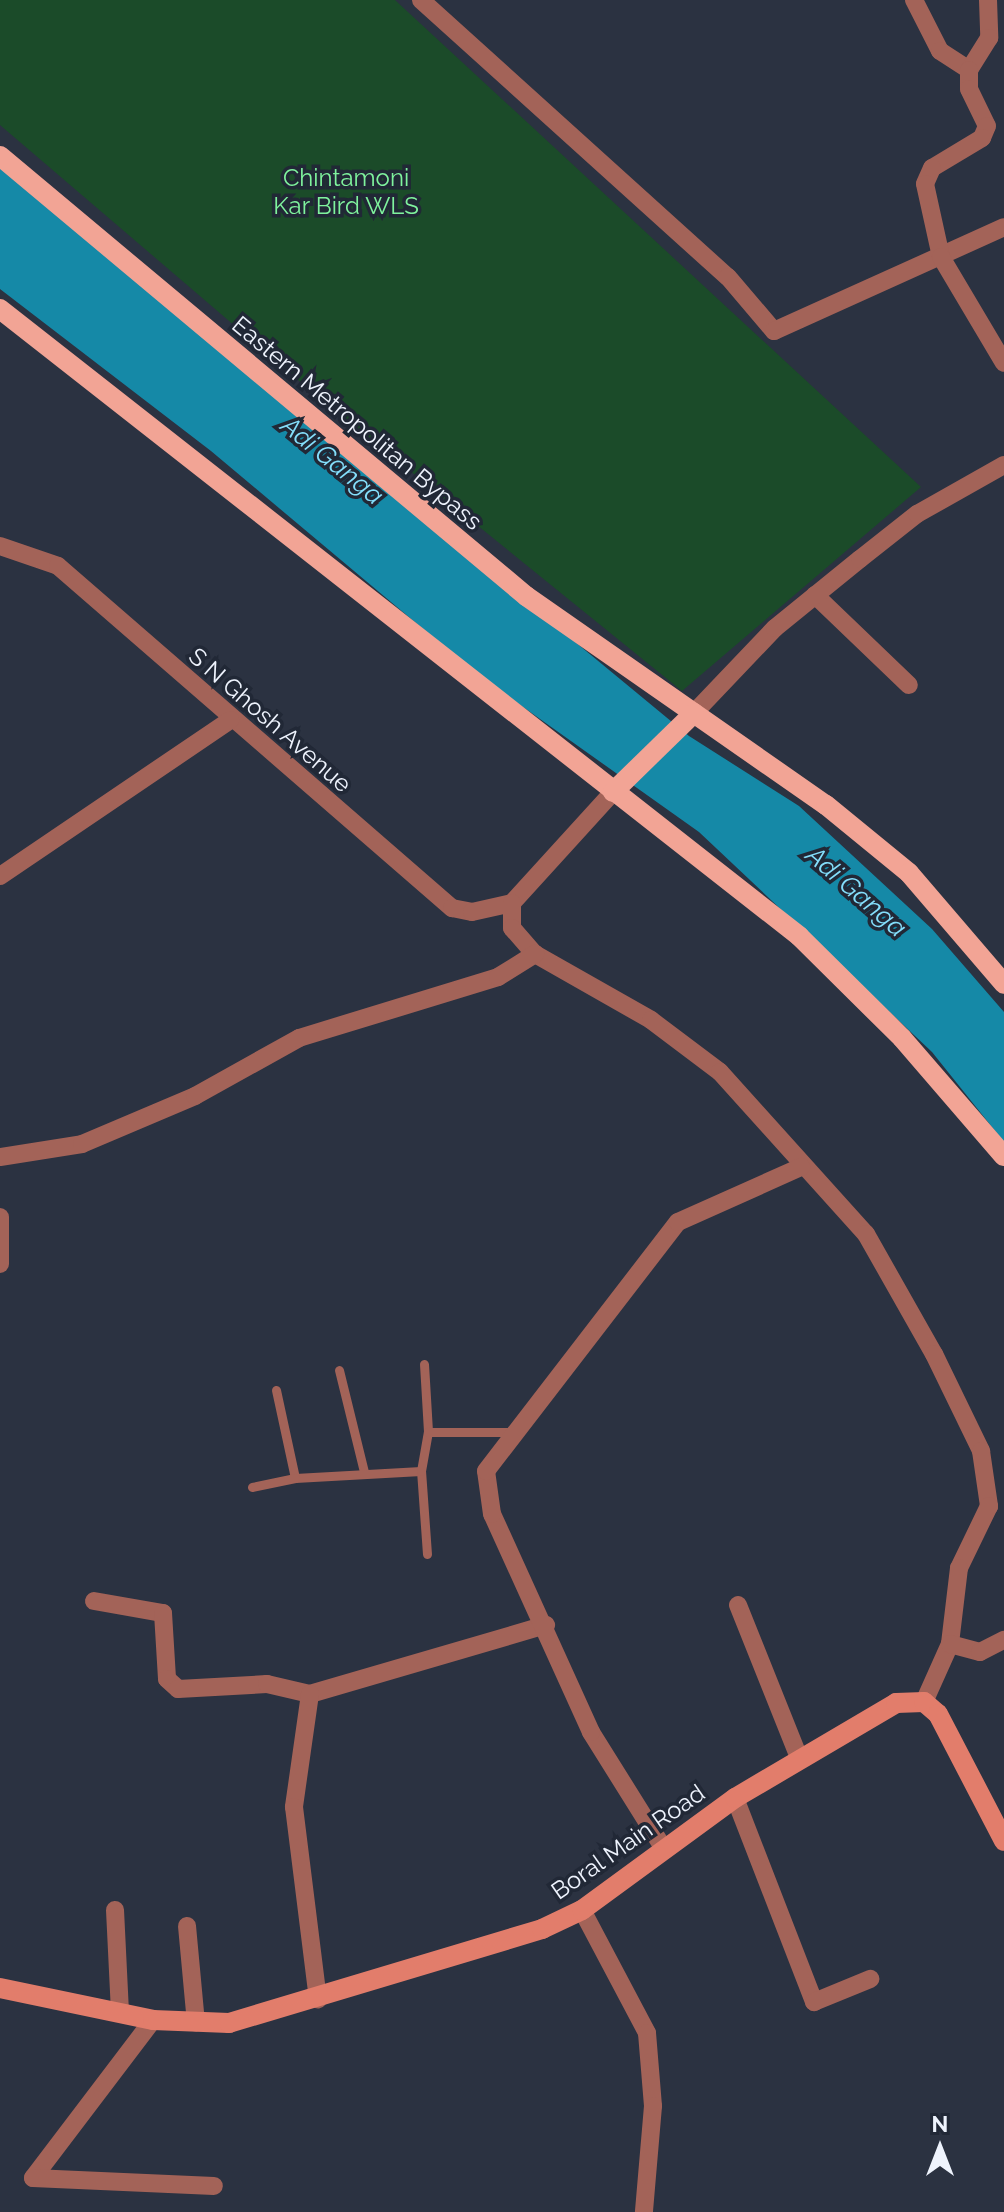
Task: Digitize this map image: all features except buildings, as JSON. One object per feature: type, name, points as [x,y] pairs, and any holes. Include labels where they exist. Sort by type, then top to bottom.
[{"type":"main road","name":"Eastern Metropolitan Bypass","points":[[0,156],[526,596],[694,713],[909,873],[1004,984]]},
{"type":"main road","points":[[0,309],[799,936],[902,1038],[1004,1156]]},
{"type":"main road","points":[[613,792],[694,713]]},
{"type":"main road","points":[[924,1702],[938,1714],[1004,1841]]},
{"type":"main road","name":"Boral Main Road","points":[[0,1988],[153,2020],[196,2023],[258,2019],[582,1910],[735,1798],[896,1703],[924,1702]]},
{"type":"street","points":[[421,0],[718,268],[774,331],[1004,227]]},
{"type":"street","points":[[914,0],[940,51],[969,70]]},
{"type":"street","points":[[988,0],[989,38],[969,70],[969,89],[987,126],[982,138],[932,168],[925,184],[941,257],[1004,363]]},
{"type":"street","points":[[694,713],[815,595],[917,514],[1004,465]]},
{"type":"street","name":"S N Ghosh Avenue","points":[[0,546],[58,566],[230,720],[452,908],[472,912],[512,903]]},
{"type":"street","points":[[815,595],[909,685]]},
{"type":"street","points":[[0,876],[230,720]]},
{"type":"street","points":[[613,792],[512,903],[512,928],[535,954],[700,1055],[881,1257],[981,1451],[989,1506],[959,1568],[950,1644],[924,1702]]},
{"type":"street","points":[[0,1157],[82,1144],[195,1096],[299,1038],[498,977],[535,954]]},
{"type":"street","points":[[664,1849],[591,1732],[486,1493],[495,1452],[516,1432],[678,1222],[801,1167]]},
{"type":"street","points":[[0,1217],[0,1264]]},
{"type":"street","points":[[94,1601],[163,1613],[167,1679],[178,1689],[267,1684],[310,1694],[546,1625]]},
{"type":"street","points":[[738,1605],[800,1760]]},
{"type":"street","points":[[950,1644],[980,1652],[1004,1640]]},
{"type":"street","points":[[310,1694],[294,1807],[318,2000]]},
{"type":"street","points":[[735,1798],[814,2002],[870,1979]]},
{"type":"street","points":[[115,1910],[120,2013]]},
{"type":"street","points":[[582,1910],[647,2033],[653,2106],[644,2212]]},
{"type":"street","points":[[187,1926],[196,2023]]},
{"type":"street","points":[[153,2020],[33,2178],[214,2186]]},
{"type":"lane","points":[[424,1364],[428,1432],[421,1471],[427,1554]]},
{"type":"lane","points":[[339,1370],[364,1472]]},
{"type":"lane","points":[[276,1390],[295,1478]]},
{"type":"lane","points":[[428,1432],[516,1432]]},
{"type":"lane","points":[[252,1487],[295,1478],[421,1471]]},
{"type":"green space","name":"Chintamoni Kar Bird WLS","points":[[0,0],[395,0],[921,487],[682,691],[304,385],[0,125]]},
{"type":"water","name":"Adi Ganga","points":[[0,167],[689,736],[799,806],[932,929],[1004,1012],[1004,1142],[932,1052],[699,832],[478,675],[211,451],[0,289]]}]
